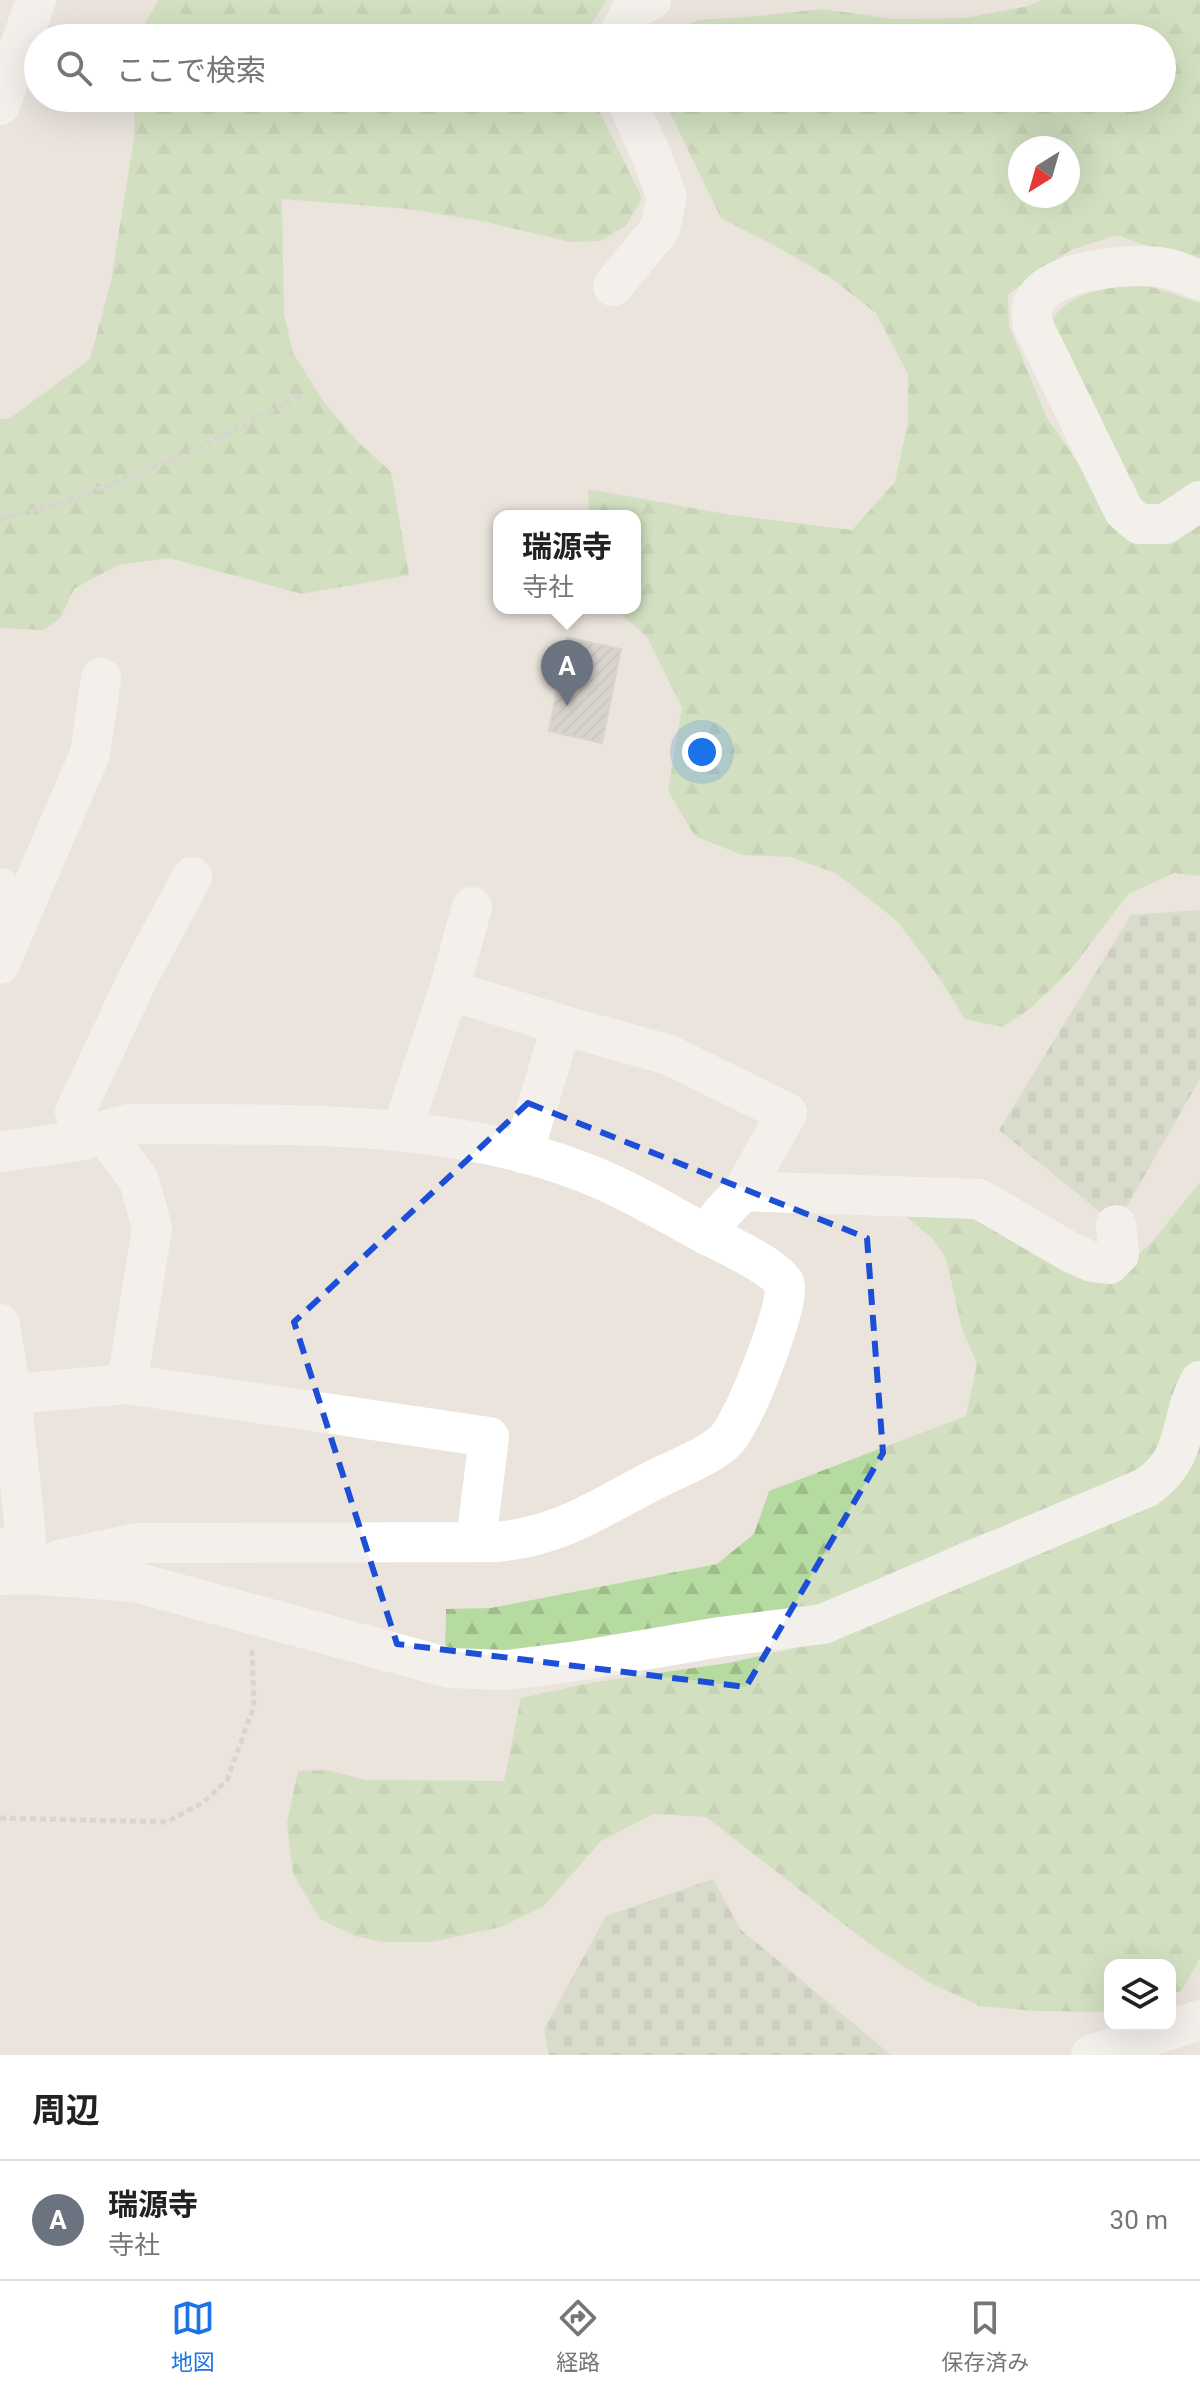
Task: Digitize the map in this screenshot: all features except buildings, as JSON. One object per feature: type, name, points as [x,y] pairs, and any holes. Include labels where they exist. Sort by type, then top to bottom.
[{"type":"street","points":[[28,24],[36,0]]},
{"type":"street","points":[[624,24],[633,8],[651,0]]},
{"type":"street","points":[[0,105],[24,35]]},
{"type":"street","points":[[613,286],[660,229],[667,197],[632,112]]},
{"type":"street","points":[[1200,280],[1167,268],[1115,265],[1053,283],[1037,297],[1032,307],[1032,323],[1124,511],[1139,524],[1165,524],[1200,501]]},
{"type":"street","points":[[0,964],[9,905],[90,754],[101,678]]},
{"type":"street","points":[[127,1384],[152,1228],[139,1180],[93,1136],[75,1112],[139,976],[192,877]]},
{"type":"street","points":[[402,1130],[449,990],[472,907]]},
{"type":"street","points":[[449,990],[669,1055],[787,1113],[743,1191],[721,1214],[707,1235]]},
{"type":"street","points":[[523,1153],[562,1025]]},
{"type":"street","points":[[0,1152],[93,1136],[128,1124],[402,1130],[523,1153],[614,1184],[755,1260],[783,1283],[786,1291],[783,1312],[744,1409],[730,1435],[702,1457],[564,1528],[520,1540],[476,1542],[136,1543],[10,1567]]},
{"type":"street","points":[[743,1191],[979,1199],[1070,1252],[1092,1262],[1109,1264],[1119,1254],[1116,1225]]},
{"type":"street","points":[[0,1324],[6,1394],[26,1538],[10,1567]]},
{"type":"street","points":[[10,1567],[135,1582],[449,1668],[507,1670],[823,1624],[1147,1487],[1165,1475],[1175,1460],[1200,1381]]},
{"type":"street","points":[[6,1394],[127,1384],[489,1437],[476,1542]]},
{"type":"street","points":[[1091,2055],[1200,2020]]},
{"type":"path","points":[[0,519],[66,502],[187,454],[300,396]]},
{"type":"path","points":[[0,1818],[167,1822],[204,1802],[227,1780],[254,1706],[250,1612]]},
{"type":"highlighted area","points":[[528,1103],[867,1238],[883,1453],[746,1687],[397,1644],[294,1322]]},
{"type":"green space","points":[[159,0],[607,0],[591,24],[144,24]]},
{"type":"green space","points":[[1041,0],[1200,0],[1200,264],[1117,235],[1071,250],[1008,295],[1009,326],[1047,418],[1114,515],[1200,518],[1200,876],[1174,873],[1128,894],[1072,968],[1031,1008],[1003,1027],[965,1019],[897,921],[836,873],[790,857],[742,855],[695,836],[668,791],[682,707],[647,637],[621,614],[641,614],[641,510],[589,510],[588,489],[731,515],[852,530],[895,482],[908,422],[908,374],[876,313],[832,279],[721,218],[670,112],[1176,112],[1176,24],[690,24],[698,20],[821,9],[894,19],[966,18],[1029,6]]},
{"type":"green space","points":[[135,112],[600,112],[642,198],[626,226],[600,241],[570,242],[486,222],[409,209],[282,199],[284,314],[293,353],[326,405],[358,442],[391,472],[409,575],[302,594],[169,558],[118,565],[74,589],[60,619],[43,630],[0,628],[0,419],[9,419],[90,359],[111,281],[134,138]]},
{"type":"green space","points":[[1143,284],[1200,303],[1200,493],[1141,514],[1051,322],[1069,303],[1091,292]]},
{"type":"green space","points":[[1200,910],[1200,1079],[1116,1225],[999,1130],[1131,915]]},
{"type":"green space","points":[[1200,1182],[1200,1366],[1157,1470],[964,1541],[820,1609],[575,1644],[445,1657],[446,1609],[491,1608],[717,1564],[754,1534],[769,1491],[966,1416],[977,1364],[962,1329],[946,1258],[931,1237],[893,1206],[971,1211],[1116,1274],[1152,1242]]},
{"type":"green space","points":[[1200,1405],[1200,1958],[1181,1991],[1176,1993],[1176,1959],[1104,1959],[1104,2011],[1035,2011],[980,2006],[928,1982],[868,1943],[706,1817],[653,1814],[601,1841],[544,1906],[501,1927],[431,1942],[383,1942],[355,1936],[320,1919],[293,1874],[287,1823],[298,1771],[328,1770],[365,1780],[504,1781],[521,1698],[590,1683],[728,1663],[823,1642],[1149,1494]]},
{"type":"green space","points":[[713,1879],[740,1929],[891,2055],[549,2055],[544,2029],[606,1916]]},
{"type":"place","name":"瑞源寺","points":[[567,706]]}]
